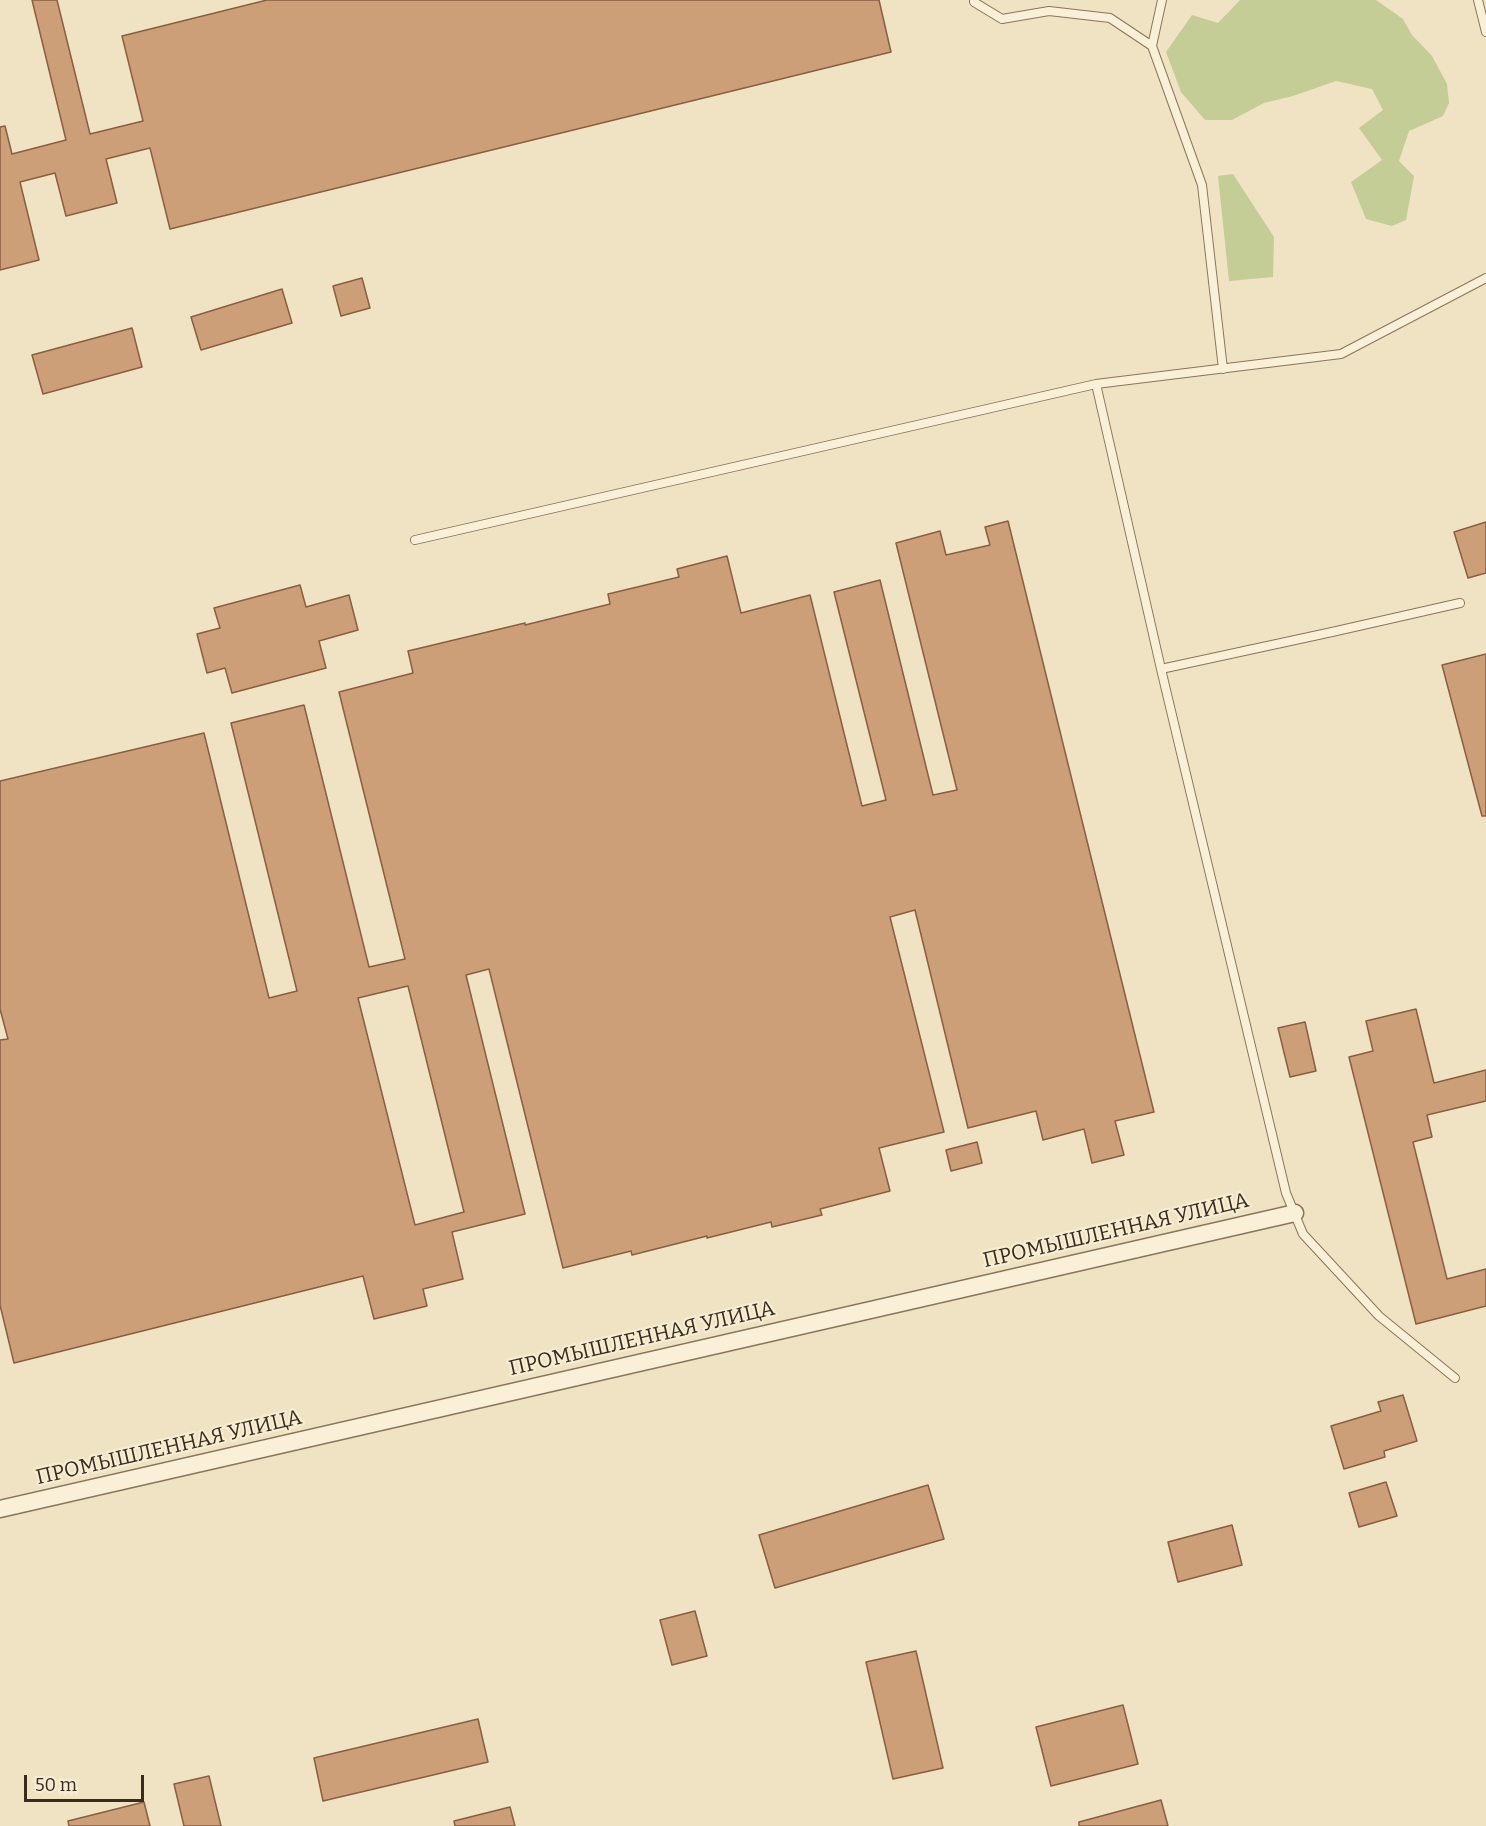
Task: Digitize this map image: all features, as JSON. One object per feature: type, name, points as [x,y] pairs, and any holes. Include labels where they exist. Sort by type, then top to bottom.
[{"type":"street","name":"ПРОМЫШЛЕННАЯ УЛИЦА","points":[[0,1509],[1295,1214]]},
{"type":"lane","points":[[974,0],[1002,19],[1049,11],[1110,18],[1152,46]]},
{"type":"lane","points":[[1162,0],[1152,46],[1202,184],[1222,369]]},
{"type":"lane","points":[[1478,0],[1486,32]]},
{"type":"lane","points":[[415,540],[1096,384],[1341,354],[1486,279]]},
{"type":"lane","points":[[1096,384],[1161,669],[1286,1193],[1304,1234],[1379,1316],[1455,1378]]},
{"type":"lane","points":[[1161,669],[1460,603]]},
{"type":"green space","points":[[1240,0],[1376,0],[1403,19],[1412,35],[1432,56],[1447,84],[1449,103],[1443,116],[1409,131],[1399,161],[1414,176],[1406,220],[1392,226],[1366,219],[1351,182],[1382,160],[1359,128],[1383,110],[1372,89],[1336,81],[1264,103],[1232,120],[1205,120],[1181,92],[1166,52],[1192,15],[1218,23]]},
{"type":"green space","points":[[1233,174],[1274,237],[1273,277],[1229,281],[1218,176]]},
{"type":"building","points":[[32,0],[57,0],[90,134],[143,121],[122,36],[267,0],[879,0],[891,52],[170,229],[150,148],[106,159],[117,203],[66,216],[55,173],[20,182],[39,260],[0,270],[0,127],[5,126],[12,154],[66,140]]},
{"type":"building","points":[[362,278],[370,308],[341,316],[333,286]]},
{"type":"building","points":[[282,289],[292,323],[201,350],[191,317]]},
{"type":"building","points":[[132,328],[142,367],[43,394],[32,355]]},
{"type":"building","points":[[1008,521],[1154,1112],[1115,1121],[1124,1155],[1092,1163],[1084,1129],[1043,1140],[1036,1111],[968,1128],[915,910],[890,917],[944,1132],[879,1148],[890,1191],[820,1209],[822,1215],[772,1227],[771,1222],[632,1255],[631,1251],[563,1268],[489,969],[466,975],[525,1214],[452,1232],[463,1279],[423,1289],[427,1306],[374,1319],[363,1276],[14,1363],[0,1305],[0,1040],[8,1039],[0,1009],[0,781],[204,733],[269,998],[297,991],[231,723],[304,705],[369,967],[405,959],[339,692],[413,673],[408,651],[610,604],[608,594],[679,577],[677,569],[727,556],[741,613],[810,595],[862,806],[886,800],[834,592],[880,580],[933,795],[957,790],[896,543],[940,531],[946,555],[990,545],[985,527]],"holes":[[[408,986],[464,1212],[415,1225],[358,998]]]},
{"type":"building","points":[[1486,522],[1486,573],[1468,578],[1454,532]]},
{"type":"building","points":[[300,585],[306,607],[349,595],[358,630],[319,641],[326,668],[232,693],[225,668],[207,673],[197,634],[220,628],[214,608]]},
{"type":"building","points":[[1486,654],[1486,816],[1482,816],[1442,665]]},
{"type":"building","points":[[1416,1009],[1434,1083],[1486,1070],[1486,1101],[1427,1115],[1432,1137],[1413,1142],[1447,1279],[1486,1269],[1486,1306],[1416,1324],[1349,1057],[1373,1051],[1366,1021]]},
{"type":"building","points":[[1305,1022],[1316,1071],[1290,1077],[1278,1028]]},
{"type":"building","points":[[977,1142],[982,1163],[951,1171],[946,1150]]},
{"type":"building","points":[[1403,1395],[1417,1441],[1384,1451],[1385,1457],[1344,1469],[1331,1426],[1381,1411],[1378,1402]]},
{"type":"building","points":[[1386,1482],[1397,1516],[1359,1527],[1349,1493]]},
{"type":"building","points":[[928,1485],[944,1539],[775,1588],[759,1535]]},
{"type":"building","points":[[1232,1525],[1242,1565],[1178,1582],[1168,1542]]},
{"type":"building","points":[[695,1611],[707,1656],[672,1665],[660,1620]]},
{"type":"building","points":[[916,1651],[943,1768],[893,1779],[866,1662]]},
{"type":"building","points":[[1123,1705],[1138,1764],[1051,1786],[1036,1727]]},
{"type":"building","points":[[478,1719],[488,1762],[323,1801],[314,1758]]},
{"type":"building","points":[[209,1776],[221,1826],[184,1826],[174,1784]]},
{"type":"building","points":[[1161,1800],[1168,1826],[1079,1826],[1079,1822]]},
{"type":"building","points":[[144,1802],[150,1826],[69,1826],[68,1821]]},
{"type":"building","points":[[510,1807],[515,1826],[455,1826],[454,1821]]}]
